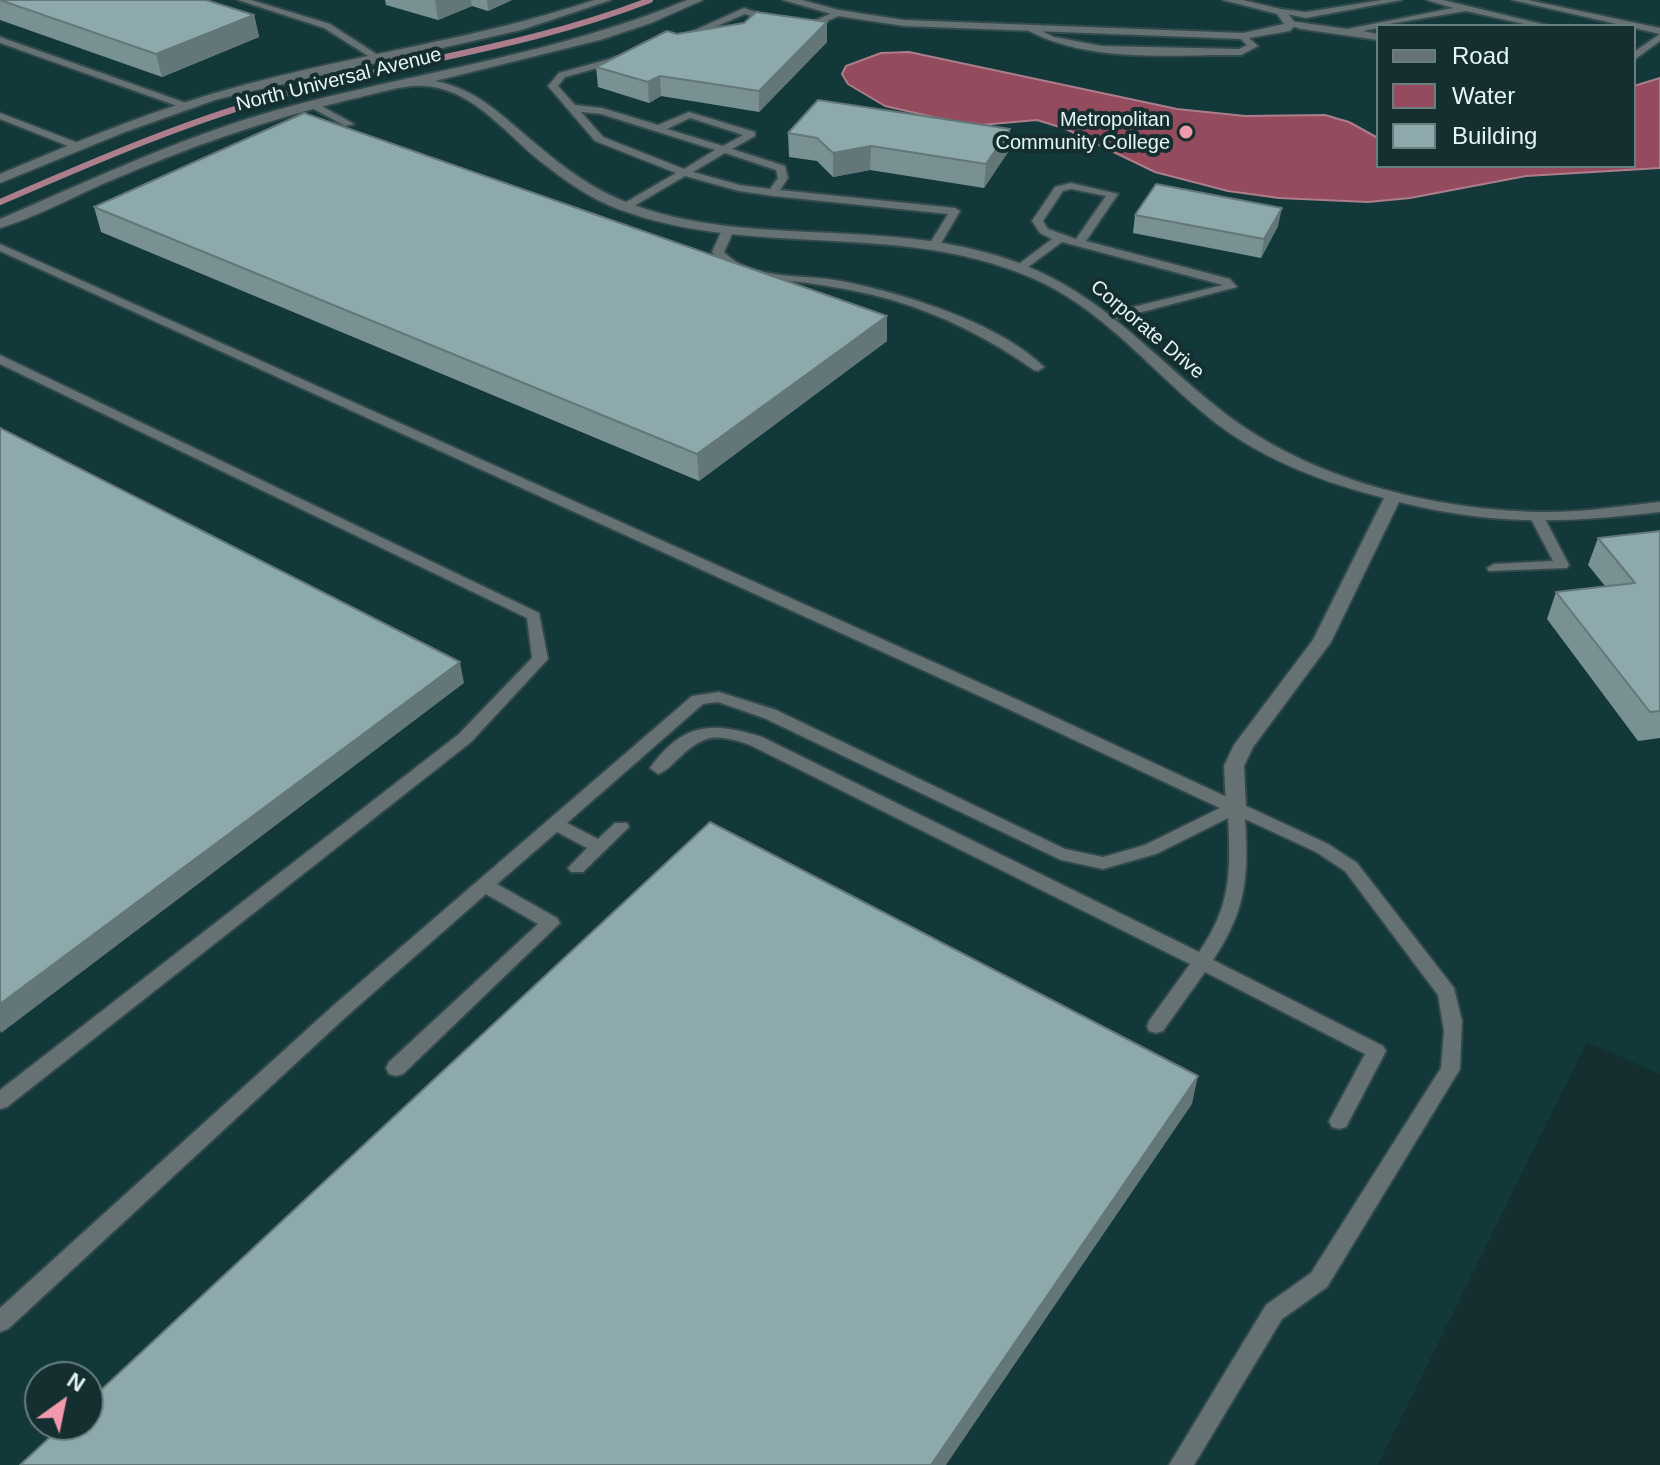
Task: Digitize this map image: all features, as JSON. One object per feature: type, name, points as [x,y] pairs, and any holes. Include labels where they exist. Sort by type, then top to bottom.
[{"type":"street","name":"North Universal Avenue","points":[[0,179],[77,146],[186,106],[257,85],[546,19],[605,0]]},
{"type":"street","name":"North Universal Avenue","points":[[0,224],[210,135],[313,105],[606,36],[697,0]]},
{"type":"street","points":[[789,0],[838,13],[904,23],[1243,36],[1286,29],[1290,24],[1281,12],[1229,0]]},
{"type":"street","points":[[484,105],[476,92],[476,79],[503,61]]},
{"type":"street","name":"Corporate Drive","points":[[409,82],[454,89],[484,105],[550,164],[578,183],[625,207],[666,220],[728,230],[936,243],[1020,268],[1081,299],[1238,430],[1282,457],[1337,478],[1394,495],[1537,517],[1660,507]]},
{"type":"street","points":[[1236,807],[1234,766],[1244,745],[1322,642],[1394,495]]},
{"type":"lane","points":[[242,0],[327,26],[376,57]]},
{"type":"lane","points":[[1281,12],[1306,15],[1398,0]]},
{"type":"lane","points":[[1431,0],[1536,24]]},
{"type":"lane","points":[[1516,0],[1620,24]]},
{"type":"lane","points":[[1571,12],[1585,0]]},
{"type":"lane","points":[[1385,24],[1465,8]]},
{"type":"lane","points":[[671,43],[744,11],[781,22]]},
{"type":"lane","points":[[794,25],[806,29],[838,13]]},
{"type":"lane","points":[[1498,24],[1517,20]]},
{"type":"lane","points":[[1290,24],[1334,33],[1376,26]]},
{"type":"lane","points":[[1636,28],[1660,34],[1636,56]]},
{"type":"lane","points":[[1350,31],[1376,37]]},
{"type":"lane","points":[[0,40],[186,106]]},
{"type":"lane","points":[[1636,46],[1646,49]]},
{"type":"lane","points":[[633,56],[558,78],[553,86],[599,139],[685,173],[739,188],[955,211],[936,243]]},
{"type":"lane","points":[[313,105],[349,124]]},
{"type":"lane","points":[[573,108],[602,111],[781,168],[783,178],[773,193]]},
{"type":"lane","points":[[625,207],[751,134],[689,115],[658,129]]},
{"type":"lane","points":[[0,116],[77,146]]},
{"type":"lane","points":[[1079,243],[1113,194],[1071,186],[1059,189],[1037,221],[1044,231],[1060,238],[1079,243],[1226,281],[1231,287],[1104,318]]},
{"type":"lane","points":[[728,230],[718,252],[736,268],[851,287],[911,301],[981,329],[1038,367]]},
{"type":"lane","points":[[1020,268],[1060,238]]},
{"type":"lane","points":[[0,247],[1236,807],[1322,848],[1351,867],[1447,993],[1454,1015],[1454,1048],[1450,1069],[1319,1280],[1274,1312],[1181,1465]]},
{"type":"lane","points":[[0,359],[534,616],[540,659],[465,738],[0,1101]]},
{"type":"lane","points":[[1494,568],[1562,565],[1537,517]]},
{"type":"lane","points":[[0,1322],[341,1010],[698,700],[719,697],[770,714],[1061,854],[1103,863],[1150,850],[1236,807]]},
{"type":"lane","points":[[658,768],[693,735],[723,729],[756,741],[1376,1051],[1339,1121]]},
{"type":"lane","points":[[1156,1026],[1231,918],[1240,877],[1236,807]]},
{"type":"lane","points":[[555,824],[599,847]]},
{"type":"lane","points":[[577,868],[621,827]]},
{"type":"lane","points":[[396,1068],[551,923],[485,885]]},
{"type":"shaded area","points":[[0,0],[1660,0],[1660,1074],[1587,1042],[1378,1465],[0,1465]]},
{"type":"water","points":[[909,52],[1177,109],[1245,116],[1325,115],[1349,122],[1376,137],[1376,168],[1636,168],[1636,85],[1660,78],[1660,168],[1526,176],[1410,198],[1368,202],[1279,198],[1228,191],[1155,172],[1066,129],[1037,120],[980,125],[885,106],[848,84],[842,74],[846,66],[881,53]]},
{"type":"building","points":[[0,0],[206,0],[254,15],[156,54]]},
{"type":"building","points":[[756,12],[827,22],[759,91],[660,76],[648,82],[596,67],[667,31],[677,34],[744,23]]},
{"type":"building","points":[[818,100],[1010,129],[986,164],[871,146],[833,153],[817,138],[788,133]]},
{"type":"building","points":[[304,113],[887,316],[697,454],[94,207]]},
{"type":"building","points":[[1156,184],[1282,208],[1264,239],[1135,215]]},
{"type":"building","points":[[0,428],[460,662],[0,1004]]},
{"type":"building","points":[[1660,531],[1660,711],[1650,712],[1556,592],[1635,583],[1598,538]]},
{"type":"building","points":[[710,822],[1198,1076],[931,1465],[20,1465],[46,1441],[104,1441],[104,1387]]},
{"type":"waterway","points":[[0,202],[146,141],[258,102],[563,29],[650,0]]},
{"type":"place","name":"Metropolitan Community College","points":[[1186,132]]}]
